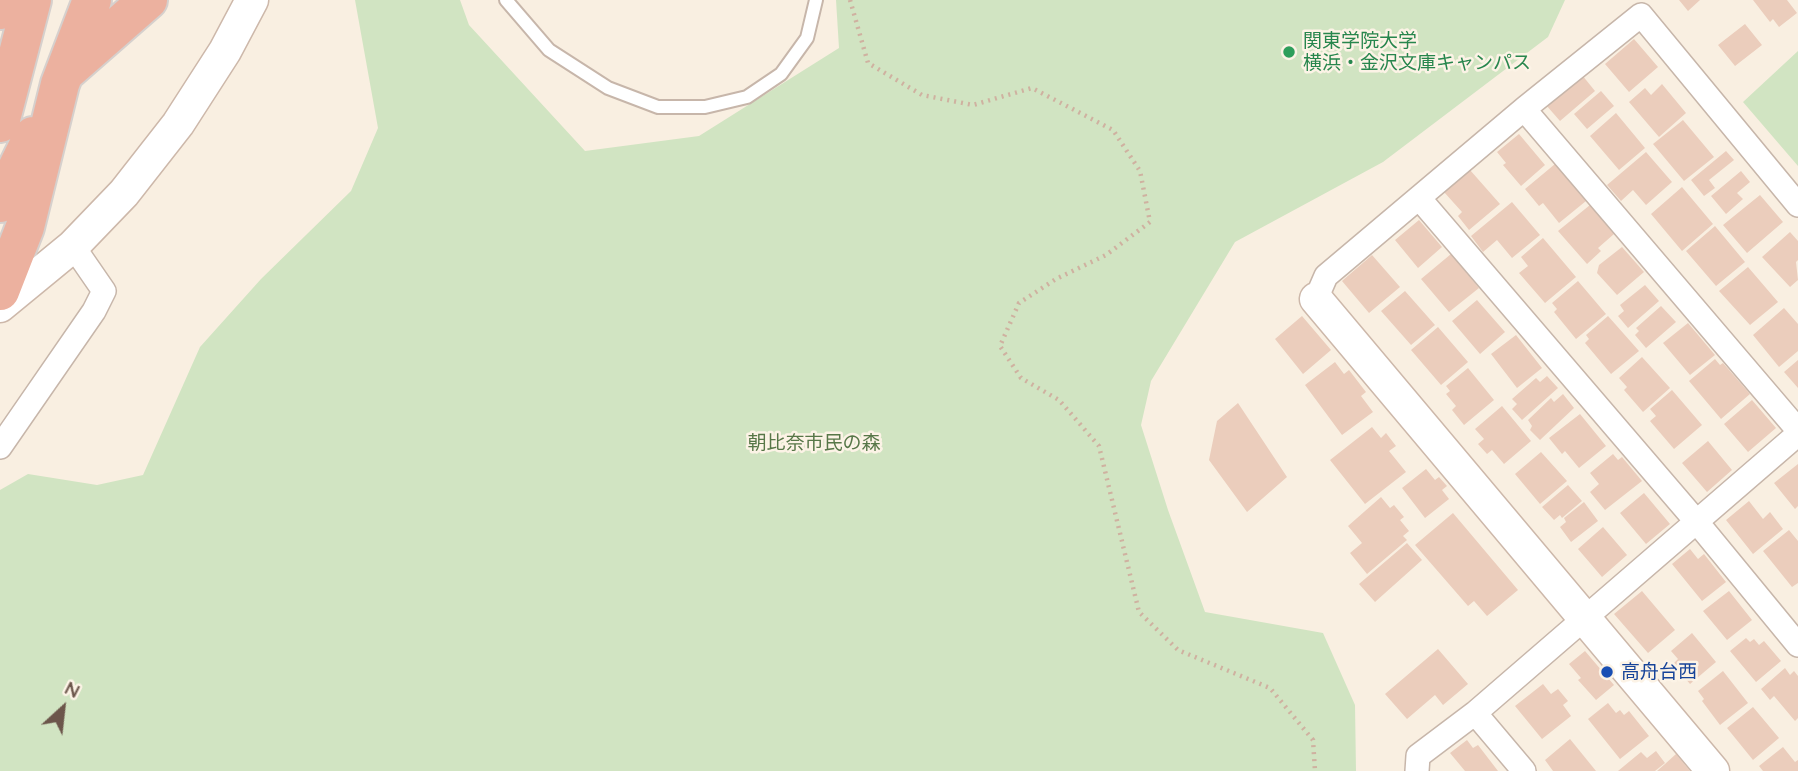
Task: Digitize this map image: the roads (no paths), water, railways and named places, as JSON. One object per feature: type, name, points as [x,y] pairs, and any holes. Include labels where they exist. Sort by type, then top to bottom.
[{"type":"highway","points":[[0,10],[3,0]]},
{"type":"highway","points":[[0,123],[32,0]]},
{"type":"highway","points":[[0,291],[12,215],[92,0]]},
{"type":"highway","points":[[107,36],[127,0]]},
{"type":"highway","points":[[62,79],[148,0]]},
{"type":"street","points":[[0,306],[73,246],[124,193],[178,124],[225,51],[253,0]]},
{"type":"street","points":[[1713,771],[1316,299],[1326,276],[1524,108],[1634,7],[1798,205]]},
{"type":"street","points":[[1417,771],[1418,757],[1475,713],[1798,432],[1524,108]]},
{"type":"street","points":[[1419,198],[1696,521],[1798,645]]},
{"type":"street","points":[[0,447],[94,311],[104,291],[73,246]]},
{"type":"street","points":[[1475,713],[1524,771]]},
{"type":"lane","points":[[506,0],[549,50],[608,88],[657,107],[705,107],[747,97],[781,74],[807,38],[816,0]]},
{"type":"place","name":"関東学院大学 横浜・金沢文庫キャンパス","points":[[1289,52]]},
{"type":"place","name":"高舟台西","points":[[1607,672]]},
{"type":"park label","name":"朝比奈市民の森","points":[[814,443]]}]
